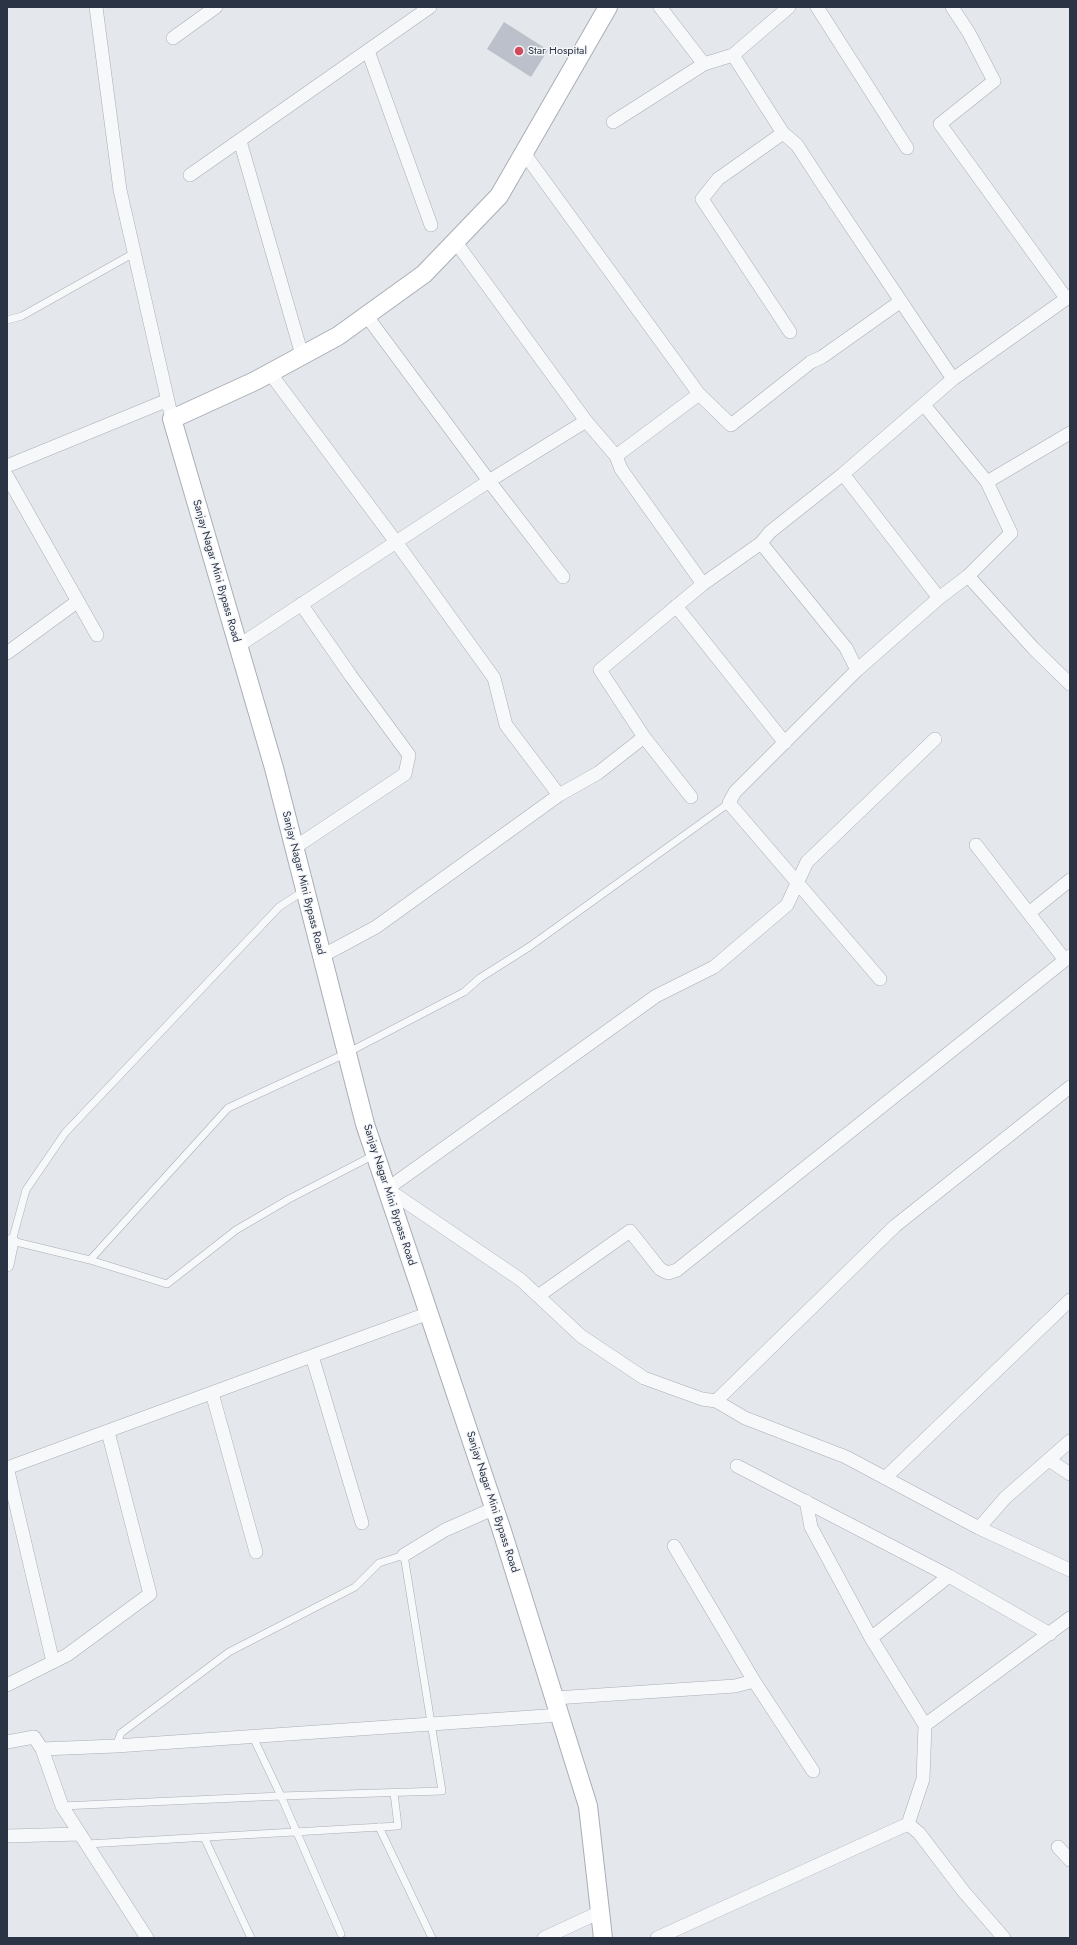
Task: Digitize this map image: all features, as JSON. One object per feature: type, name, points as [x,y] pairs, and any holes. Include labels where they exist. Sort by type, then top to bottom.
[{"type":"street","points":[[96,7],[120,190],[172,419],[270,373],[338,336],[424,274],[499,196],[608,7]]},
{"type":"street","points":[[173,38],[216,7]]},
{"type":"street","points":[[190,175],[430,7]]},
{"type":"street","points":[[660,7],[704,64]]},
{"type":"street","points":[[613,122],[704,64],[733,55],[789,7]]},
{"type":"street","points":[[816,7],[907,148]]},
{"type":"street","points":[[691,797],[644,737],[600,670],[703,584],[761,543],[770,532],[843,474],[953,379],[1068,297],[940,124],[994,81],[969,33],[952,7]]},
{"type":"street","points":[[368,51],[431,224]]},
{"type":"street","points":[[733,55],[783,133],[797,145],[953,379]]},
{"type":"street","points":[[783,133],[718,178],[702,199],[790,332]]},
{"type":"street","points":[[240,141],[302,355]]},
{"type":"street","points":[[524,153],[699,394],[731,426],[811,362],[822,358],[901,301]]},
{"type":"street","points":[[455,241],[586,421],[616,456],[621,469],[703,584]]},
{"type":"street","points":[[366,315],[489,481],[563,577]]},
{"type":"street","points":[[270,373],[396,542],[494,678],[506,725],[559,795]]},
{"type":"street","points":[[616,456],[699,394]]},
{"type":"street","points":[[7,466],[67,443],[168,400]]},
{"type":"street","points":[[880,979],[798,882],[729,804],[735,792],[857,670],[939,598],[968,576],[1011,533],[987,482],[924,405]]},
{"type":"street","name":"Sanjay Nagar Mini Bypass Road","points":[[172,419],[274,768],[365,1124],[495,1508],[588,1806],[604,1938]]},
{"type":"street","points":[[238,646],[489,481],[586,421]]},
{"type":"street","points":[[987,482],[1070,433]]},
{"type":"street","points":[[843,474],[939,598]]},
{"type":"street","points":[[7,476],[97,635]]},
{"type":"street","points":[[761,543],[846,648],[857,670]]},
{"type":"street","points":[[968,576],[1034,649],[1070,684]]},
{"type":"street","points":[[7,653],[78,601]]},
{"type":"street","points":[[294,848],[405,774],[409,755],[351,676],[302,604]]},
{"type":"street","points":[[676,606],[785,743]]},
{"type":"street","points":[[322,956],[376,927],[559,795],[598,773],[644,737]]},
{"type":"street","points":[[935,739],[807,862],[787,904],[714,967],[656,996],[387,1189],[521,1280],[581,1336],[644,1378],[702,1399],[716,1401],[745,1418],[846,1457],[979,1528],[1070,1570]]},
{"type":"street","points":[[538,1296],[630,1231],[660,1269],[668,1273],[677,1270],[1068,958],[1029,913],[976,844]]},
{"type":"street","points":[[1029,913],[1070,880]]},
{"type":"street","points":[[716,1401],[895,1226],[1070,1087]]},
{"type":"street","points":[[7,1265],[12,1241]]},
{"type":"street","points":[[886,1478],[1070,1300]]},
{"type":"street","points":[[53,1662],[7,1468],[429,1313]]},
{"type":"street","points":[[312,1356],[362,1523]]},
{"type":"street","points":[[212,1393],[256,1552]]},
{"type":"street","points":[[7,1685],[67,1655],[150,1594],[108,1432]]},
{"type":"street","points":[[979,1528],[1005,1498],[1070,1441]]},
{"type":"street","points":[[1049,1460],[1070,1474]]},
{"type":"street","points":[[738,1466],[949,1576],[1050,1634]]},
{"type":"street","points":[[657,1938],[908,1824],[923,1779],[925,1725],[871,1638],[811,1527],[806,1501]]},
{"type":"street","points":[[404,1555],[445,1530],[495,1508]]},
{"type":"street","points":[[674,1546],[754,1681],[813,1772]]},
{"type":"street","points":[[871,1638],[949,1576]]},
{"type":"street","points":[[925,1725],[1070,1618]]},
{"type":"street","points":[[42,1749],[116,1746],[431,1723],[557,1706],[735,1686],[754,1681]]},
{"type":"street","points":[[7,1742],[34,1737],[42,1749],[62,1806],[148,1938]]},
{"type":"street","points":[[908,1824],[919,1833],[964,1892],[1004,1938]]},
{"type":"street","points":[[7,1836],[83,1839]]},
{"type":"street","points":[[1058,1847],[1070,1860]]},
{"type":"street","points":[[544,1938],[600,1912]]},
{"type":"lane","points":[[7,320],[22,316],[134,253]]},
{"type":"lane","points":[[90,1260],[228,1108],[347,1053],[464,992],[480,978],[529,947],[729,804]]},
{"type":"lane","points":[[305,890],[279,907],[65,1133],[26,1190],[12,1241],[90,1260],[167,1284],[236,1230],[289,1199],[376,1154]]},
{"type":"lane","points":[[62,1806],[281,1796],[442,1792],[404,1555],[379,1563],[355,1587],[229,1652],[121,1733],[116,1746]]},
{"type":"lane","points":[[252,1735],[281,1796],[341,1934]]},
{"type":"lane","points":[[83,1839],[204,1837],[398,1826],[394,1793]]},
{"type":"lane","points":[[379,1827],[432,1938]]},
{"type":"lane","points":[[204,1837],[251,1938]]},
{"type":"building","points":[[504,22],[548,50],[531,77],[487,49]]},
{"type":"place","name":"Star Hospital","points":[[519,51]]}]
